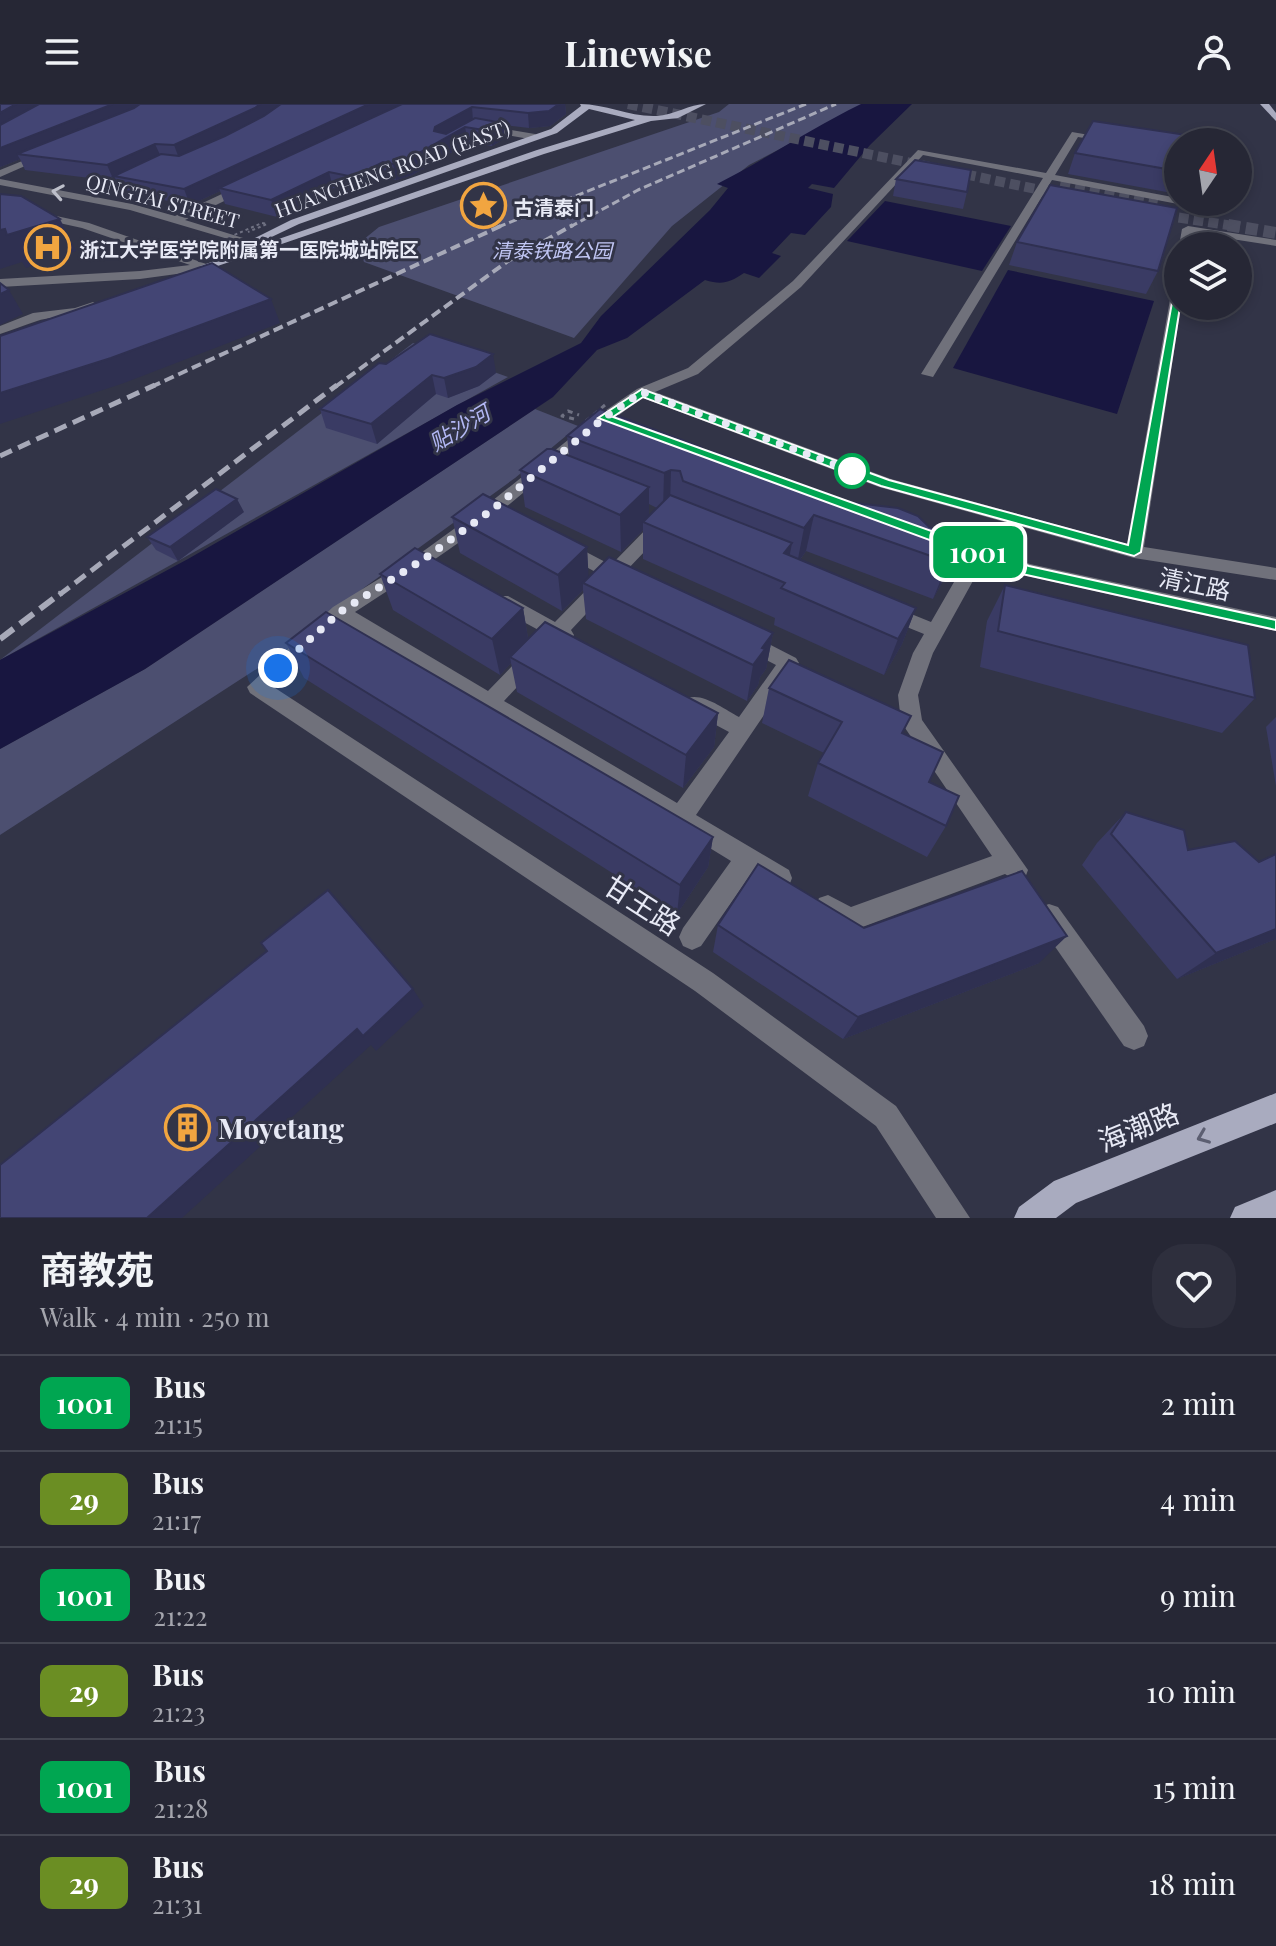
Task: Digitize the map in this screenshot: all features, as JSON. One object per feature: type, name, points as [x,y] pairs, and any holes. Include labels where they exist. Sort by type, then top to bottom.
[{"type":"main road","points":[[587,104],[605,113],[653,118]]},
{"type":"main road","name":"HUANCHENG ROAD (EAST)","points":[[206,266],[250,237],[554,131],[587,104]]},
{"type":"main road","points":[[565,143],[653,118],[685,113],[702,104]]},
{"type":"main road","points":[[1264,104],[1276,118]]},
{"type":"main road","points":[[565,143],[597,126],[605,113]]},
{"type":"main road","name":"HUANCHENG ROAD (EAST)","points":[[206,266],[269,248],[565,143]]},
{"type":"main road","name":"海潮路","points":[[1030,1218],[1065,1192],[1276,1108]]},
{"type":"main road","points":[[1246,1218],[1268,1212],[1276,1206]]},
{"type":"street","points":[[464,133],[475,127],[535,137]]},
{"type":"street","points":[[928,374],[1075,134],[1119,141]]},
{"type":"street","points":[[0,174],[56,151]]},
{"type":"street","points":[[1010,861],[849,920],[340,612],[430,562],[499,513],[548,472],[604,411],[693,371],[797,284],[921,152],[1164,199]]},
{"type":"street","points":[[176,220],[262,178]]},
{"type":"street","name":"QINGTAI STREET","points":[[0,182],[93,198],[250,237],[269,248]]},
{"type":"street","points":[[93,198],[105,192]]},
{"type":"street","name":"QINGTAI STREET","points":[[0,207],[85,225],[150,257],[206,266]]},
{"type":"street","points":[[1184,232],[1184,228],[1209,232]]},
{"type":"street","points":[[1252,239],[1276,243]]},
{"type":"street","points":[[107,277],[150,257]]},
{"type":"street","points":[[0,283],[107,277],[206,266]]},
{"type":"street","name":"HUANCHENG ROAD (EAST)","points":[[135,292],[206,266]]},
{"type":"street","points":[[49,331],[59,327],[82,294],[73,283],[62,278]]},
{"type":"street","points":[[0,338],[106,302]]},
{"type":"street","points":[[0,330],[38,316],[69,313]]},
{"type":"street","points":[[1134,552],[1173,320]]},
{"type":"street","name":"清江路","points":[[642,392],[885,483],[1134,552],[1276,574]]},
{"type":"street","points":[[604,411],[631,428]]},
{"type":"street","points":[[490,702],[666,519]]},
{"type":"street","name":"清江路","points":[[921,532],[1027,570],[1276,624]]},
{"type":"street","points":[[546,538],[641,588]]},
{"type":"street","points":[[980,553],[923,653],[908,695],[912,722],[1134,1036]]},
{"type":"street","points":[[477,588],[585,645]]},
{"type":"street","points":[[878,608],[935,631]]},
{"type":"street","name":"甘王路","points":[[340,612],[257,687],[704,982],[886,1116],[954,1218]]},
{"type":"street","points":[[680,818],[789,663],[722,629]]},
{"type":"street","points":[[677,694],[743,729]]},
{"type":"street","points":[[692,937],[748,858]]},
{"type":"path","points":[[218,242],[262,223],[267,224],[250,237]]},
{"type":"path","points":[[584,422],[604,411]]},
{"type":"green space","name":"清泰铁路公园","points":[[729,104],[866,104],[749,165],[672,226],[574,338],[364,262],[358,244],[379,227],[719,112]]},
{"type":"green space","points":[[413,343],[508,377],[0,660]]},
{"type":"green space","points":[[535,409],[578,426],[515,478],[365,587],[289,648],[0,835],[0,749],[145,669]]},
{"type":"water","name":"贴沙河","points":[[861,104],[912,104],[870,145],[834,188],[812,184],[808,188],[833,194],[831,207],[805,235],[791,233],[772,253],[781,256],[759,278],[744,273],[725,282],[705,280],[627,338],[597,350],[553,397],[145,669],[0,749],[0,660],[188,559],[457,405],[581,343],[601,316],[710,210],[728,188],[717,184]]},
{"type":"water","points":[[885,201],[1011,226],[982,271],[847,241]]},
{"type":"water","points":[[1008,270],[1154,301],[1117,414],[953,368]]},
{"type":"building","points":[[0,104],[16,104],[0,113]]},
{"type":"building","points":[[39,104],[113,104],[0,148],[0,125]]},
{"type":"building","points":[[140,104],[260,104],[174,145],[155,144],[107,165],[17,154],[134,108]]},
{"type":"building","points":[[281,104],[369,104],[184,189],[114,176],[161,154],[179,156],[225,136]]},
{"type":"building","points":[[402,104],[559,104],[549,111],[528,113],[472,107],[435,127],[434,131],[446,134],[475,118],[503,123],[490,131],[465,127],[408,159],[393,164],[383,162],[354,177],[329,172],[271,200],[219,188]]},
{"type":"building","points":[[1093,121],[1164,132],[1164,169],[1075,153]]},
{"type":"building","points":[[915,160],[971,170],[967,192],[896,179]]},
{"type":"building","points":[[1050,185],[1164,206],[1164,216],[1175,216],[1170,232],[1164,232],[1164,251],[1158,271],[1017,242]]},
{"type":"building","points":[[0,194],[21,196],[60,219],[7,235],[5,229],[0,230]]},
{"type":"building","points":[[212,263],[271,299],[111,358],[0,393],[0,336]]},
{"type":"building","points":[[0,283],[9,290],[0,294]]},
{"type":"building","points":[[430,334],[493,354],[476,367],[444,378],[432,375],[371,424],[320,409],[379,363],[386,364]]},
{"type":"building","points":[[600,409],[701,447],[704,451],[712,451],[847,502],[898,508],[918,516],[929,527],[960,538],[948,562],[814,515],[804,528],[683,481],[680,471],[664,473],[567,436]]},
{"type":"building","points":[[547,449],[649,487],[620,515],[520,470]]},
{"type":"building","points":[[216,489],[237,499],[170,547],[147,537]]},
{"type":"building","points":[[483,494],[587,547],[558,575],[452,517]]},
{"type":"building","points":[[670,495],[792,543],[784,553],[916,608],[898,639],[781,588],[785,583],[643,522]]},
{"type":"building","points":[[415,548],[523,608],[492,639],[380,574]]},
{"type":"building","points":[[609,557],[773,633],[762,648],[765,649],[753,665],[583,583]]},
{"type":"building","points":[[1005,585],[1248,645],[1255,698],[998,631]]},
{"type":"building","points":[[326,612],[713,837],[680,885],[286,643]]},
{"type":"building","points":[[545,622],[718,713],[686,755],[510,657]]},
{"type":"building","points":[[789,660],[911,716],[902,733],[943,752],[929,782],[959,796],[946,826],[818,763],[842,722],[769,688]]},
{"type":"building","points":[[1126,812],[1184,830],[1188,850],[1235,841],[1259,862],[1276,854],[1276,929],[1216,953],[1111,834]]},
{"type":"building","points":[[758,864],[864,928],[1022,871],[1067,936],[858,1017],[718,925]]},
{"type":"building","name":"Moyetang","points":[[328,890],[413,989],[363,1036],[357,1029],[147,1218],[0,1218],[0,1165],[267,951],[261,943]]},
{"type":"tunnel","points":[[628,104],[1074,197]]},
{"type":"tunnel","points":[[1060,185],[1157,205]]},
{"type":"tunnel","points":[[1149,213],[1240,227]]},
{"type":"tunnel","points":[[1228,225],[1240,227]]},
{"type":"tunnel","points":[[1240,227],[1276,233]]},
{"type":"railway","points":[[503,225],[806,104]]},
{"type":"railway","points":[[570,227],[638,190],[836,104]]},
{"type":"railway","points":[[151,387],[503,225]]},
{"type":"railway","points":[[498,227],[503,225]]},
{"type":"railway","points":[[335,387],[508,261],[573,225]]},
{"type":"railway","points":[[0,456],[155,385]]},
{"type":"railway","points":[[59,595],[337,385]]},
{"type":"railway","points":[[0,639],[61,593]]},
{"type":"bus line","name":"1001","points":[[1173,320],[1134,552],[885,483],[642,392],[604,418],[1027,570],[1276,624]]},
{"type":"place","name":"古清泰门","points":[[483,206]]},
{"type":"place","name":"浙江大学医学院附属第一医院城站院区","points":[[48,248]]},
{"type":"place","name":"Moyetang","points":[[187,1127]]},
{"type":"route","points":[[278,668],[340,612],[424,559],[493,509],[604,418],[642,392],[852,471]]}]
